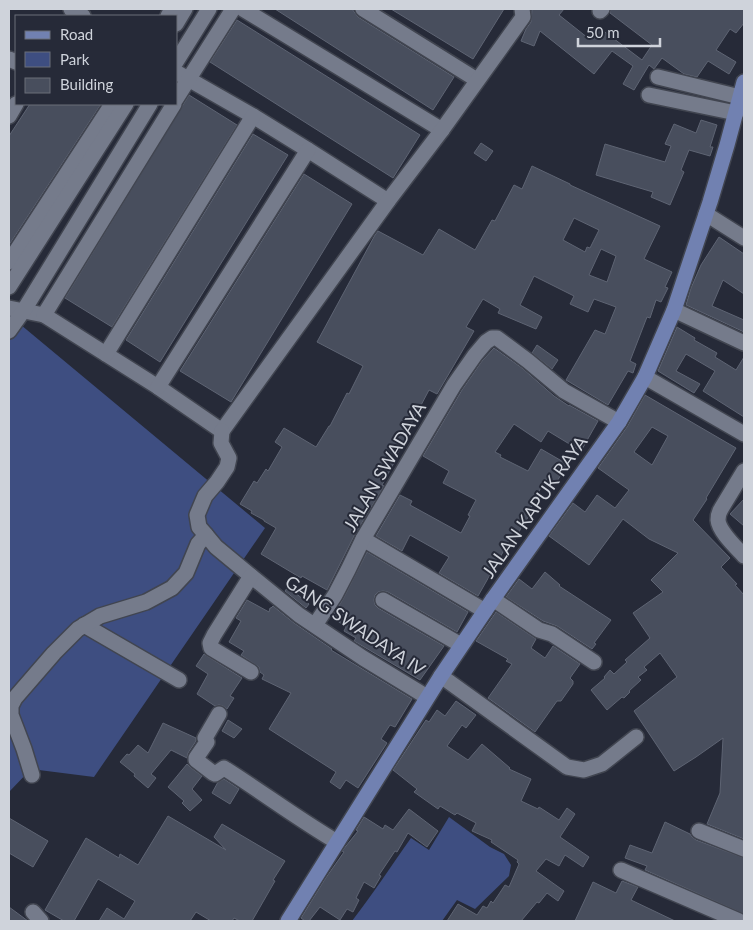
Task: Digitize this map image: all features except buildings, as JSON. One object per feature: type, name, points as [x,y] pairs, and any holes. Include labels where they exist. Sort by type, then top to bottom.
[{"type":"main road","name":"JALAN KAPUK RAYA","points":[[288,921],[440,676],[619,422],[646,377],[674,310],[720,172],[744,82]]},
{"type":"street","points":[[178,21],[186,9]]},
{"type":"street","points":[[178,59],[209,9]]},
{"type":"street","points":[[178,91],[182,76],[233,9]]},
{"type":"street","points":[[243,9],[442,130]]},
{"type":"street","points":[[363,9],[477,80]]},
{"type":"street","points":[[16,309],[44,315],[158,387],[222,437],[388,202],[523,17],[522,9]]},
{"type":"street","points":[[182,76],[253,116],[388,202]]},
{"type":"street","points":[[658,77],[740,97]]},
{"type":"street","points":[[649,95],[736,113]]},
{"type":"street","points":[[9,116],[15,105]]},
{"type":"street","points":[[9,262],[111,105]]},
{"type":"street","points":[[9,287],[125,105]]},
{"type":"street","points":[[9,332],[16,309],[149,105]]},
{"type":"street","points":[[44,315],[173,105]]},
{"type":"street","points":[[106,354],[253,116]]},
{"type":"street","points":[[158,387],[308,150]]},
{"type":"street","points":[[706,214],[744,238]]},
{"type":"street","points":[[674,310],[744,343]]},
{"type":"street","name":"JALAN SWADAYA","points":[[314,624],[335,595],[363,539],[454,385],[475,355],[492,338],[497,338],[564,391],[619,422]]},
{"type":"street","points":[[646,377],[744,434]]},
{"type":"street","name":"GANG SWADAYA IV","points":[[222,437],[229,458],[227,467],[205,496],[197,515],[199,527],[216,547],[299,615],[363,658],[428,697]]},
{"type":"street","points":[[744,471],[718,514],[718,521],[723,531],[744,556]]},
{"type":"street","points":[[32,775],[11,715],[11,706],[15,698],[54,653],[78,629],[100,616],[146,602],[172,588],[186,573],[198,544],[206,535]]},
{"type":"street","points":[[363,539],[489,605],[539,630],[552,634],[594,662]]},
{"type":"street","points":[[251,576],[210,643],[211,648],[251,672]]},
{"type":"street","points":[[383,600],[462,645]]},
{"type":"street","points":[[84,625],[179,680]]},
{"type":"street","points":[[440,676],[567,767],[584,770],[602,764],[636,737]]},
{"type":"street","points":[[219,714],[205,738],[207,742],[196,760],[215,774],[224,768],[337,842]]},
{"type":"street","points":[[699,831],[744,849]]},
{"type":"street","points":[[621,870],[739,921]]},
{"type":"green space","points":[[9,315],[265,528],[94,777],[31,769],[9,792]]},
{"type":"green space","points":[[449,817],[490,847],[504,854],[511,865],[509,876],[475,909],[457,900],[442,921],[352,921],[411,838],[429,850]]}]
